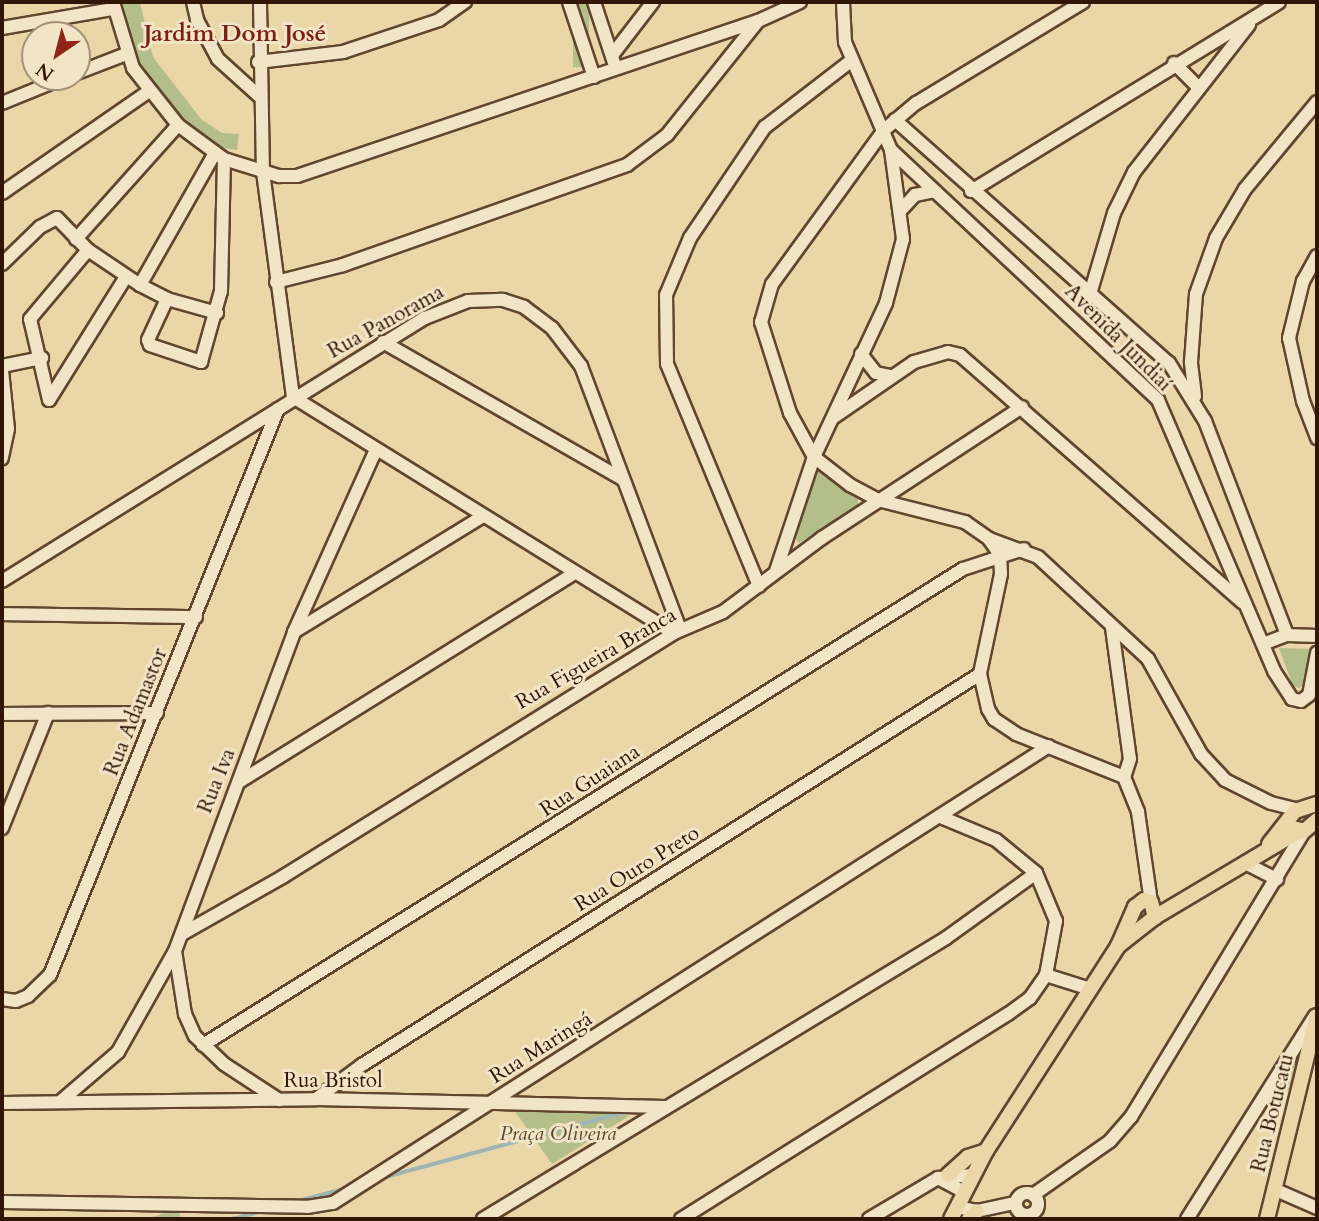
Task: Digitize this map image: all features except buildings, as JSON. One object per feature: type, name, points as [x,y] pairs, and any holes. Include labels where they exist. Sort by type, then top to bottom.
[{"type":"main road","points":[[959,1203],[986,1151],[1087,988],[1147,910],[1189,896],[1258,855],[1304,819]]},
{"type":"main road","name":"Rua Botucatu","points":[[1267,1219],[1317,1014]]},
{"type":"main road","points":[[943,1177],[968,1157],[986,1151]]},
{"type":"street","points":[[193,2],[197,20],[218,59],[259,96]]},
{"type":"street","points":[[260,2],[258,62],[263,172],[293,397],[375,452],[575,573],[677,631]]},
{"type":"street","points":[[258,62],[344,52],[439,20],[466,2]]},
{"type":"street","points":[[569,2],[594,77]]},
{"type":"street","points":[[594,2],[614,60]]},
{"type":"street","points":[[2,27],[113,5],[126,54],[148,92],[178,125],[220,156],[263,172],[288,176],[314,172],[594,77],[614,60],[653,2]]},
{"type":"street","points":[[614,60],[758,21],[800,2]]},
{"type":"street","points":[[776,571],[814,457],[897,275],[901,210],[891,150],[852,60],[842,28],[843,2]]},
{"type":"street","points":[[943,1177],[959,1203],[977,1214],[1016,1203],[1020,1196],[1033,1195],[1119,1132],[1277,879],[1304,819],[1236,787],[1214,770],[1159,674],[1024,548],[986,536],[965,523],[878,500],[814,457],[798,430],[770,360],[761,322],[764,303],[840,185],[884,130],[895,120],[1083,2]]},
{"type":"street","points":[[971,191],[1174,63],[1279,2]]},
{"type":"street","points":[[1090,294],[1115,214],[1135,172],[1253,19]]},
{"type":"street","points":[[276,282],[343,265],[627,165],[667,135],[758,21]]},
{"type":"street","points":[[91,68],[126,54]]},
{"type":"street","points":[[759,586],[667,364],[666,295],[690,238],[765,127],[852,60]]},
{"type":"street","points":[[1174,63],[1198,87]]},
{"type":"street","points":[[2,103],[32,91]]},
{"type":"street","points":[[2,194],[148,92]]},
{"type":"street","points":[[1195,400],[1191,362],[1196,293],[1216,238],[1245,189],[1317,102]]},
{"type":"street","name":"Avenida Jundiaí","points":[[895,120],[971,191],[1169,363],[1195,400],[1287,635]]},
{"type":"street","points":[[76,239],[178,125]]},
{"type":"street","name":"Avenida Jundiaí","points":[[891,150],[1158,400],[1263,644],[1289,696],[1301,701],[1310,695],[1317,653]]},
{"type":"street","points":[[139,285],[220,156]]},
{"type":"street","points":[[167,299],[148,342],[197,362],[202,360],[217,313],[220,156]]},
{"type":"street","points":[[901,210],[915,195],[935,191]]},
{"type":"street","points":[[2,264],[53,218],[88,250],[125,277],[167,299],[217,313]]},
{"type":"street","points":[[88,250],[31,317],[48,401],[125,277]]},
{"type":"street","points":[[1317,256],[1303,281],[1289,338],[1303,401],[1317,438]]},
{"type":"street","name":"Rua Panorama","points":[[2,581],[383,342],[468,301],[503,300],[524,307],[558,335],[581,366],[677,631]]},
{"type":"street","points":[[383,342],[622,479]]},
{"type":"street","points":[[834,417],[914,362],[948,352],[971,363],[1247,606]]},
{"type":"street","points":[[861,354],[872,370],[890,376]]},
{"type":"street","points":[[2,458],[8,429],[2,368],[41,358]]},
{"type":"street","points":[[1169,363],[1191,362]]},
{"type":"street","name":"Rua Figueira Branca","points":[[182,934],[284,876],[677,631],[723,612],[776,571],[878,500],[1021,407]]},
{"type":"street","name":"Rua Adamastor","points":[[2,999],[16,1001],[28,996],[50,975],[278,409]]},
{"type":"street","name":"Rua Iva","points":[[61,1101],[118,1052],[175,951],[294,632],[375,452]]},
{"type":"street","points":[[294,632],[483,516]]},
{"type":"street","points":[[986,536],[1000,555],[1001,574],[981,674],[985,702],[994,719],[1016,734],[1124,777]]},
{"type":"street","name":"Rua Guaiana","points":[[203,1045],[963,569],[1024,548]]},
{"type":"street","points":[[239,782],[575,573]]},
{"type":"street","points":[[2,614],[196,617]]},
{"type":"street","points":[[1112,628],[1130,759],[1124,777],[1138,812],[1147,910]]},
{"type":"street","points":[[1263,644],[1287,635],[1317,636]]},
{"type":"street","name":"Rua Ouro Preto","points":[[316,1099],[362,1065],[981,674]]},
{"type":"street","points":[[2,828],[48,713]]},
{"type":"street","points":[[2,714],[157,713]]},
{"type":"street","name":"Rua Maringá","points":[[2,1202],[329,1205],[1049,746]]},
{"type":"street","points":[[681,1219],[1008,1014],[1030,998],[1046,975],[1055,920],[1036,873],[996,840],[941,817]]},
{"type":"street","points":[[1245,863],[1277,879]]},
{"type":"street","points":[[483,1219],[946,938],[1036,873]]},
{"type":"street","points":[[175,951],[185,1014],[203,1045],[279,1100]]},
{"type":"street","points":[[1046,975],[1087,988]]},
{"type":"street","points":[[1188,1219],[1317,1014]]},
{"type":"street","name":"Rua Bristol","points":[[2,1103],[316,1099],[665,1107]]},
{"type":"street","points":[[869,1219],[943,1177],[973,1175]]},
{"type":"street","points":[[1276,1190],[1317,1208]]},
{"type":"street","points":[[1016,1203],[1022,1214],[1034,1216],[1039,1205],[1033,1195]]},
{"type":"street","points":[[188,1205],[192,1219]]},
{"type":"green space","points":[[119,2],[140,2],[153,57],[201,119],[222,133],[239,134],[237,150],[217,147],[189,129],[158,93],[136,58]]},
{"type":"green space","points":[[573,2],[589,2],[589,67],[573,67]]},
{"type":"green space","points":[[820,468],[858,497],[858,505],[799,543],[796,539],[813,469]]},
{"type":"green space","points":[[1279,648],[1311,649],[1306,683],[1299,688],[1293,686]]},
{"type":"green space","points":[[1314,1017],[1297,1096],[1274,1081]]},
{"type":"green space","name":"Praça Oliveira","points":[[514,1110],[621,1114],[629,1116],[552,1164]]},
{"type":"green space","points":[[178,1209],[179,1219],[145,1219]]},
{"type":"waterway","points":[[382,1178],[628,1111]]},
{"type":"waterway","points":[[298,1201],[348,1188]]},
{"type":"waterway","points":[[232,1219],[260,1212]]},
{"type":"district","name":"Jardim Dom José","points":[[235,34]]}]
